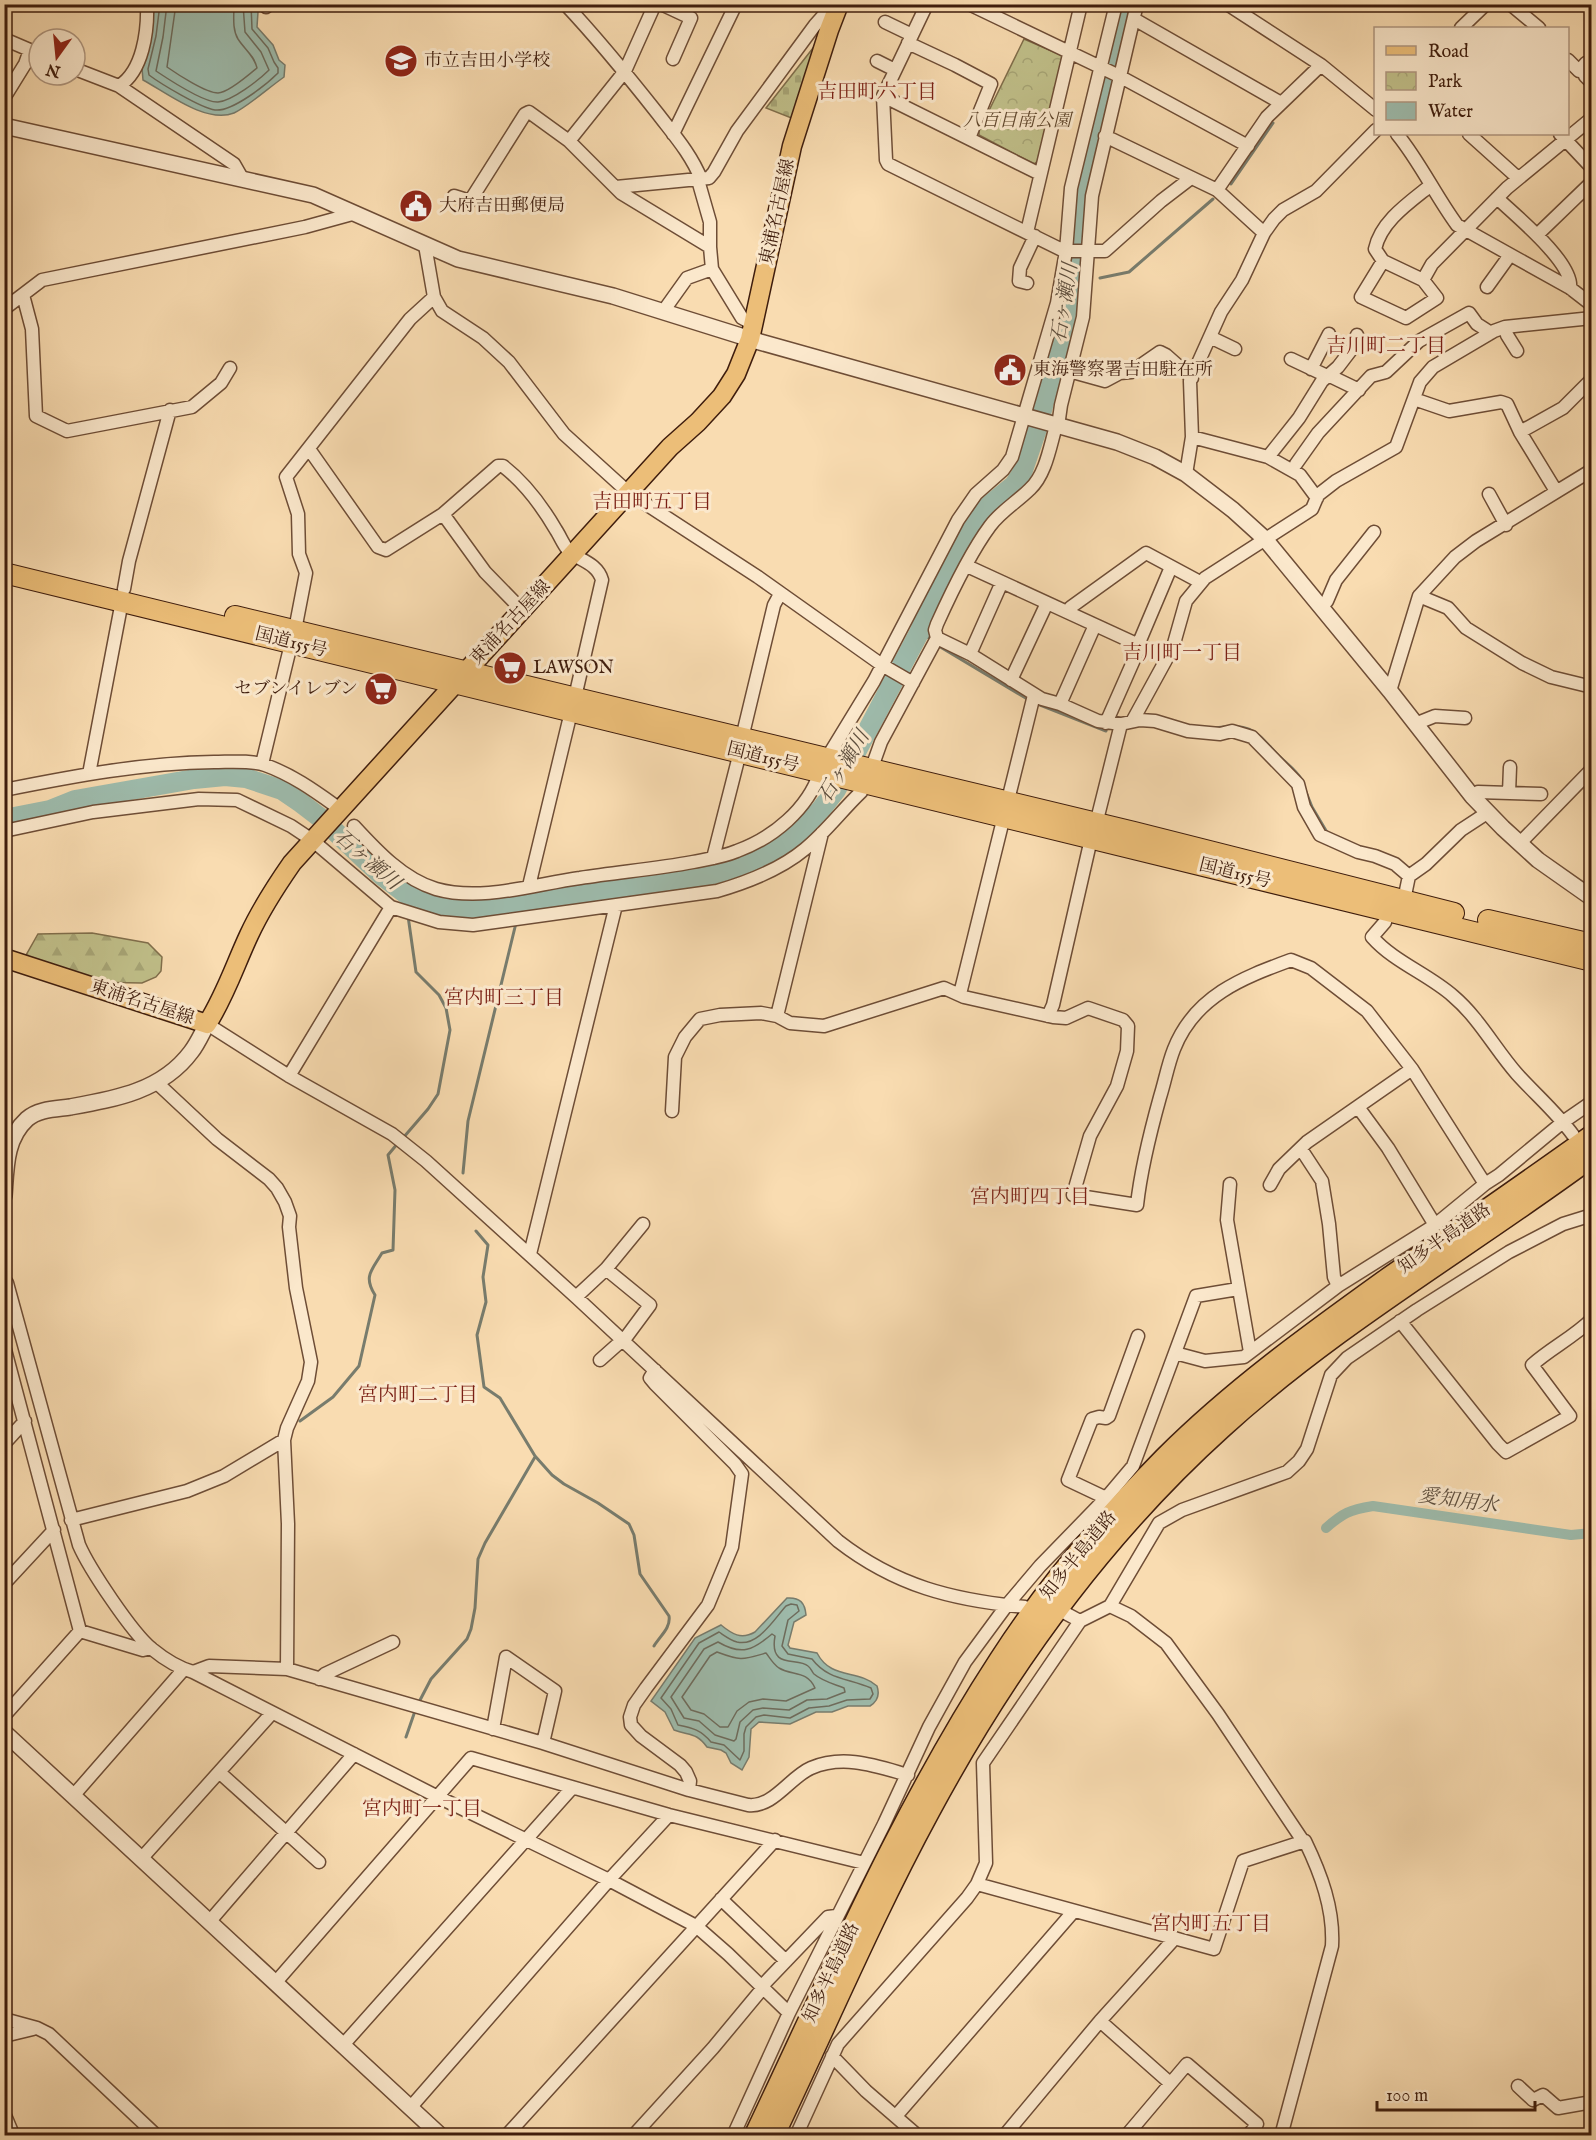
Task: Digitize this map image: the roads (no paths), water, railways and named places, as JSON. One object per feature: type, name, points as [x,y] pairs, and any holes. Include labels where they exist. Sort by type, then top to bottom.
[{"type":"highway","name":"国道155号","points":[[4,561],[123,595],[1396,906],[1592,944]]},
{"type":"highway","name":"国道155号","points":[[4,573],[123,595]]},
{"type":"highway","name":"国道155号","points":[[1396,906],[1592,961]]},
{"type":"highway","name":"知多半島道路","points":[[755,2136],[863,1906],[936,1765],[1001,1659],[1071,1563],[1166,1458],[1212,1414],[1331,1319],[1582,1135]]},
{"type":"highway","name":"知多半島道路","points":[[773,2136],[880,1908],[929,1811],[995,1698],[1044,1624],[1084,1572],[1177,1469],[1272,1384],[1352,1323],[1592,1156]]},
{"type":"main road","name":"東浦名古屋線","points":[[4,958],[207,1024],[220,1005],[241,953],[267,899],[292,863],[670,447],[722,396],[736,374],[751,331],[792,146],[836,12]]},
{"type":"street","points":[[119,86],[129,80],[139,62],[147,4]]},
{"type":"street","points":[[565,4],[625,71],[694,160],[710,222],[712,269],[751,331]]},
{"type":"street","points":[[569,141],[625,71],[655,4]]},
{"type":"street","points":[[661,4],[692,18],[673,58]]},
{"type":"street","points":[[673,134],[736,4]]},
{"type":"street","points":[[927,4],[883,96],[888,164],[1066,251],[1105,251],[1191,177]]},
{"type":"street","points":[[969,4],[1119,76],[1248,146]]},
{"type":"street","points":[[1027,283],[1018,281],[1020,268],[1031,234],[1040,174],[1081,4]]},
{"type":"street","points":[[354,826],[411,878],[435,888],[474,893],[713,858],[746,848],[797,813],[874,681],[965,508],[976,494],[1003,470],[1012,457],[1051,328],[1066,251],[1071,188],[1116,4]]},
{"type":"street","points":[[4,831],[93,812],[199,799],[237,800],[314,838],[391,907],[439,922],[473,925],[717,891],[760,876],[806,849],[861,792],[865,775],[881,742],[937,638],[935,630],[937,624],[984,535],[997,517],[1034,485],[1044,465],[1057,426],[1083,317],[1092,196],[1137,4]]},
{"type":"street","points":[[1227,4],[1321,65],[1374,108]]},
{"type":"street","points":[[1462,27],[1486,4]]},
{"type":"street","points":[[1510,4],[1538,27]]},
{"type":"street","points":[[616,187],[709,178],[736,131],[815,25],[824,16],[836,12]]},
{"type":"street","points":[[1134,19],[1281,103]]},
{"type":"street","points":[[885,21],[910,39],[991,84],[969,138]]},
{"type":"street","points":[[4,39],[27,49]]},
{"type":"street","points":[[877,61],[895,69]]},
{"type":"street","points":[[1569,61],[1579,71],[1589,66]]},
{"type":"street","points":[[4,98],[27,62]]},
{"type":"street","points":[[1217,190],[1267,117],[1321,65]]},
{"type":"street","points":[[1589,66],[1585,76],[1592,82]]},
{"type":"street","points":[[87,74],[119,86],[234,164],[242,178]]},
{"type":"street","points":[[883,96],[1040,174]]},
{"type":"street","points":[[454,196],[470,201],[525,114],[530,112],[569,141],[621,193],[710,248]]},
{"type":"street","points":[[1569,133],[1592,118]]},
{"type":"street","points":[[4,126],[313,195],[458,259],[559,282],[665,313],[751,331],[1057,426],[1117,442],[1155,457],[1186,474],[1233,510],[1265,539],[1487,813],[1538,860],[1592,898]]},
{"type":"street","points":[[1186,474],[1192,437],[1190,381],[1221,312],[1242,279],[1264,233],[1283,210],[1316,191],[1374,132]]},
{"type":"street","points":[[1398,135],[1412,153],[1457,225],[1590,301]]},
{"type":"street","points":[[1470,135],[1518,178]]},
{"type":"street","points":[[1105,136],[1217,190],[1264,233]]},
{"type":"street","points":[[1423,280],[1432,264],[1462,236],[1465,230],[1562,137],[1592,168]]},
{"type":"street","points":[[1537,235],[1592,182]]},
{"type":"street","points":[[1383,261],[1361,297],[1406,318],[1437,298],[1423,280],[1383,261],[1375,249],[1377,240],[1399,211],[1431,185]]},
{"type":"street","points":[[1497,198],[1556,256],[1567,273],[1570,288]]},
{"type":"street","points":[[4,309],[42,280],[305,227],[356,213]]},
{"type":"street","points":[[425,245],[434,297],[442,311],[483,338],[509,362],[564,435],[629,493],[882,665],[913,683]]},
{"type":"street","points":[[1487,287],[1510,255]]},
{"type":"street","points":[[665,313],[667,306],[687,278],[712,269]]},
{"type":"street","points":[[23,295],[32,329],[36,416],[67,431],[192,407],[221,383],[230,368]]},
{"type":"street","points":[[262,764],[306,573],[299,554],[298,514],[286,477],[410,319],[434,297]]},
{"type":"street","points":[[1296,464],[1318,433],[1371,376],[1390,369],[1419,341],[1469,313],[1477,324],[1491,333]]},
{"type":"street","points":[[1048,1016],[1053,1005],[1093,832],[1127,722],[1173,647],[1186,601],[1200,582],[1306,513],[1312,508],[1317,498],[1336,481],[1396,447],[1420,382],[1433,367],[1505,327],[1592,318]]},
{"type":"street","points":[[1505,327],[1517,351]]},
{"type":"street","points":[[1311,369],[1329,334]]},
{"type":"street","points":[[1268,457],[1299,418],[1322,381],[1338,367],[1357,335]]},
{"type":"street","points":[[1210,337],[1235,349]]},
{"type":"street","points":[[1069,371],[1105,381],[1120,373],[1131,372],[1160,352],[1192,378]]},
{"type":"street","points":[[1291,359],[1359,390]]},
{"type":"street","points":[[1520,432],[1563,408],[1592,379]]},
{"type":"street","points":[[1414,399],[1449,411],[1501,402],[1507,404],[1520,432],[1556,491]]},
{"type":"street","points":[[88,774],[129,561],[170,410]]},
{"type":"street","points":[[1192,437],[1268,457],[1300,475],[1317,498]]},
{"type":"street","points":[[309,449],[378,547],[386,550],[443,514],[498,466],[502,466],[520,479],[556,528],[569,551],[596,570],[602,580],[529,886]]},
{"type":"street","points":[[1390,691],[1419,597],[1455,558],[1476,541],[1506,525],[1592,470]]},
{"type":"street","points":[[1489,494],[1506,525]]},
{"type":"street","points":[[443,514],[485,572],[522,610]]},
{"type":"street","points":[[1321,607],[1327,601],[1336,580],[1374,532]]},
{"type":"street","points":[[1067,612],[1146,553],[1200,582]]},
{"type":"street","points":[[967,566],[1167,658]]},
{"type":"street","points":[[1106,723],[1171,567]]},
{"type":"street","points":[[970,654],[1002,582]]},
{"type":"street","points":[[713,858],[774,605],[780,594]]},
{"type":"street","points":[[1419,597],[1448,608],[1466,628],[1522,663],[1551,676],[1592,687]]},
{"type":"street","points":[[1011,680],[1047,603]]},
{"type":"street","points":[[1060,704],[1095,625]]},
{"type":"street","points":[[937,638],[970,654],[1034,695],[1106,723],[1155,721],[1188,731],[1220,734],[1232,731],[1252,737],[1298,784],[1304,807],[1320,836],[1395,864],[1409,876]]},
{"type":"street","points":[[960,994],[1034,695]]},
{"type":"street","points":[[1415,724],[1435,716],[1466,718]]},
{"type":"street","points":[[4,790],[88,774],[174,762],[234,762],[262,764],[286,774],[315,791],[339,811]]},
{"type":"street","points":[[1509,793],[1510,767]]},
{"type":"street","points":[[1520,843],[1591,772]]},
{"type":"street","points":[[1472,796],[1478,792],[1541,794]]},
{"type":"street","points":[[1487,813],[1461,830],[1426,864],[1409,876],[1396,906],[1372,936],[1381,947],[1454,996],[1471,1013],[1517,1073],[1563,1122],[1582,1135]]},
{"type":"street","points":[[777,1016],[822,833]]},
{"type":"street","points":[[530,1254],[616,905]]},
{"type":"street","points":[[289,1076],[391,907]]},
{"type":"street","points":[[672,1110],[675,1057],[685,1037],[700,1019],[706,1017],[740,1013],[777,1016],[790,1023],[824,1026],[938,988],[944,988],[964,997],[1048,1016],[1066,1018],[1088,1008],[1123,1020],[1128,1026],[1127,1051],[1117,1086],[1094,1126],[1073,1195],[1137,1205],[1139,1182],[1152,1125],[1174,1049],[1188,1021],[1209,1000],[1247,976],[1291,960],[1311,968],[1367,1011],[1412,1069],[1485,1184]]},
{"type":"street","points":[[4,1196],[7,1154],[27,1119],[42,1112],[126,1096],[156,1082],[172,1071],[192,1051],[207,1024],[289,1076],[392,1134],[426,1161],[859,1557],[890,1575],[918,1587],[1025,1607]]},
{"type":"street","points":[[1270,1185],[1279,1169],[1307,1142],[1412,1069]]},
{"type":"street","points":[[156,1082],[217,1139],[269,1179],[285,1202],[290,1216],[289,1227],[296,1288],[311,1362],[308,1381],[284,1440],[288,1524],[287,1669]]},
{"type":"street","points":[[1175,1353],[1205,1361],[1244,1357],[1338,1286],[1435,1225],[1563,1122],[1592,1102]]},
{"type":"street","points":[[1358,1107],[1388,1148],[1435,1225]]},
{"type":"street","points":[[1301,1149],[1322,1181],[1334,1277],[1338,1286]]},
{"type":"street","points":[[1230,1184],[1227,1220],[1250,1352]]},
{"type":"street","points":[[795,2136],[838,2044],[977,1884],[986,1863],[984,1763],[986,1759],[1080,1621],[1110,1606],[1159,1522],[1182,1510],[1287,1472],[1299,1461],[1307,1449],[1331,1375],[1347,1358],[1509,1252],[1563,1224],[1592,1215]]},
{"type":"street","points":[[576,1297],[606,1269],[643,1224]]},
{"type":"street","points":[[600,1360],[622,1340],[650,1305],[606,1269]]},
{"type":"street","points":[[4,1279],[7,1283],[71,1520],[85,1558],[130,1623],[151,1648],[188,1671],[609,1880],[696,1926],[789,2013]]},
{"type":"street","points":[[733,2136],[836,1916],[908,1775],[929,1727],[965,1662],[1007,1605],[1040,1566],[1133,1467],[1196,1296],[1238,1289]]},
{"type":"street","points":[[1401,1321],[1506,1452],[1570,1416],[1532,1365],[1545,1353],[1581,1330],[1592,1319]]},
{"type":"street","points":[[1106,1498],[1068,1480],[1092,1419],[1109,1416],[1138,1336]]},
{"type":"street","points":[[4,1346],[80,1631]]},
{"type":"street","points":[[655,1370],[650,1378],[655,1384],[735,1464],[742,1474],[732,1547],[708,1605],[634,1705],[630,1717],[631,1725],[635,1730],[686,1772],[690,1781],[690,1790]]},
{"type":"street","points":[[4,1444],[25,1421]]},
{"type":"street","points":[[71,1520],[187,1491],[224,1476],[284,1440]]},
{"type":"street","points":[[4,1584],[54,1530]]},
{"type":"street","points":[[1110,1606],[1131,1616],[1166,1643],[1305,1841],[1318,1868],[1332,1916],[1332,1946],[1281,2136]]},
{"type":"street","points":[[1066,1614],[1080,1621]]},
{"type":"street","points":[[80,1631],[143,1650],[151,1648]]},
{"type":"street","points":[[4,1716],[80,1631]]},
{"type":"street","points":[[319,1678],[393,1642]]},
{"type":"street","points":[[493,1729],[506,1657],[555,1691],[543,1743]]},
{"type":"street","points":[[73,1796],[188,1671],[209,1666],[287,1669],[543,1743],[690,1790],[753,1805],[766,1801],[810,1768],[824,1764],[857,1761],[908,1775]]},
{"type":"street","points":[[141,1859],[272,1713]]},
{"type":"street","points":[[929,1727],[942,1734]]},
{"type":"street","points":[[4,1732],[410,2108],[426,2130],[441,2136]]},
{"type":"street","points":[[974,1752],[986,1759]]},
{"type":"street","points":[[210,1921],[354,1754]]},
{"type":"street","points":[[276,1982],[471,1758],[669,1815],[864,1863]]},
{"type":"street","points":[[219,1772],[319,1862]]},
{"type":"street","points":[[343,2045],[572,1788]]},
{"type":"street","points":[[410,2108],[609,1880],[669,1815]]},
{"type":"street","points":[[506,2136],[775,1840]]},
{"type":"street","points":[[977,1884],[1214,1949],[1243,1861],[1303,1841]]},
{"type":"street","points":[[721,1899],[786,1961]]},
{"type":"street","points":[[896,2116],[1073,1912]]},
{"type":"street","points":[[633,2136],[713,2048],[786,1961],[828,1917],[836,1916]]},
{"type":"street","points":[[1004,2136],[1100,2021],[1175,1938]]},
{"type":"street","points":[[4,2019],[37,2028],[49,2034],[157,2136]]},
{"type":"street","points":[[1100,2021],[1170,2083]]},
{"type":"street","points":[[4,2036],[37,2028]]},
{"type":"street","points":[[832,2056],[866,2091],[918,2136]]},
{"type":"street","points":[[1126,2136],[1187,2064],[1257,2124],[1248,2136]]},
{"type":"street","points":[[1518,2086],[1533,2100],[1543,2095],[1558,2108],[1592,2102]]},
{"type":"street","points":[[4,2117],[12,2136]]},
{"type":"water","points":[[154,4],[256,5],[257,27],[273,45],[279,60],[285,65],[284,77],[234,113],[211,114],[187,106],[143,80],[142,68]]},
{"type":"water","points":[[787,1598],[801,1602],[806,1615],[794,1622],[788,1645],[790,1648],[817,1653],[823,1661],[837,1671],[870,1681],[877,1686],[878,1698],[870,1706],[848,1706],[832,1712],[816,1712],[790,1724],[759,1722],[751,1729],[749,1757],[742,1770],[731,1763],[726,1753],[721,1750],[707,1747],[696,1737],[674,1730],[665,1712],[651,1701],[695,1638],[721,1625],[741,1636],[755,1632]]},
{"type":"waterway","name":"石ヶ瀬川","points":[[4,819],[50,810],[75,800],[194,779],[225,776],[246,778],[282,790],[301,803],[322,819],[381,875],[406,894],[440,906],[468,908],[703,877],[739,867],[778,849],[798,834],[836,790],[976,521],[987,507],[1014,485],[1022,473],[1037,429],[1064,327],[1075,256],[1079,189],[1124,4]]},
{"type":"waterway","points":[[1231,184],[1273,123]]},
{"type":"waterway","points":[[1100,278],[1129,272],[1213,199]]},
{"type":"waterway","points":[[1071,281],[1080,280]]},
{"type":"waterway","points":[[919,633],[933,640]]},
{"type":"waterway","points":[[937,645],[1029,700]]},
{"type":"waterway","points":[[1035,703],[1106,731]]},
{"type":"waterway","points":[[1214,728],[1237,727],[1252,730],[1302,780]]},
{"type":"waterway","points":[[1306,792],[1328,834]]},
{"type":"waterway","points":[[406,894],[407,909]]},
{"type":"waterway","points":[[516,904],[516,917]]},
{"type":"waterway","points":[[403,1138],[438,1094],[450,1030],[446,1008],[439,995],[416,972],[408,916]]},
{"type":"waterway","points":[[463,1173],[468,1121],[516,923]]},
{"type":"waterway","points":[[300,1421],[333,1397],[359,1366],[375,1295],[371,1288],[370,1273],[382,1253],[393,1250],[395,1190],[388,1155],[398,1143]]},
{"type":"waterway","points":[[476,1231],[488,1245],[483,1277],[486,1302],[477,1335],[484,1387],[500,1398],[535,1456],[552,1475],[629,1524],[634,1535],[640,1574],[669,1616],[667,1628],[654,1646]]},
{"type":"waterway","points":[[418,1704],[431,1679],[467,1639],[475,1608],[478,1559],[535,1457]]},
{"type":"waterway","name":"愛知用水","points":[[1326,1528],[1347,1513],[1373,1506],[1571,1535],[1592,1533]]},
{"type":"waterway","points":[[406,1737],[415,1711]]},
{"type":"place","name":"市立吉田小学校","points":[[401,61]]},
{"type":"place","name":"大府吉田郵便局","points":[[416,206]]},
{"type":"place","name":"東海警察署吉田駐在所","points":[[1010,370]]},
{"type":"place","name":"LAWSON","points":[[510,668]]},
{"type":"place","name":"セブンイレブン","points":[[381,689]]},
{"type":"district","name":"吉田町六丁目","points":[[877,92]]},
{"type":"district","name":"吉川町二丁目","points":[[1386,346]]},
{"type":"district","name":"吉田町五丁目","points":[[652,502]]},
{"type":"district","name":"吉川町一丁目","points":[[1182,653]]},
{"type":"district","name":"宮内町三丁目","points":[[504,998]]},
{"type":"district","name":"宮内町四丁目","points":[[1030,1197]]},
{"type":"district","name":"宮内町二丁目","points":[[418,1395]]},
{"type":"district","name":"宮内町一丁目","points":[[422,1809]]},
{"type":"district","name":"宮内町五丁目","points":[[1211,1924]]},
{"type":"park label","name":"八百目南公園","points":[[1017,121]]}]
